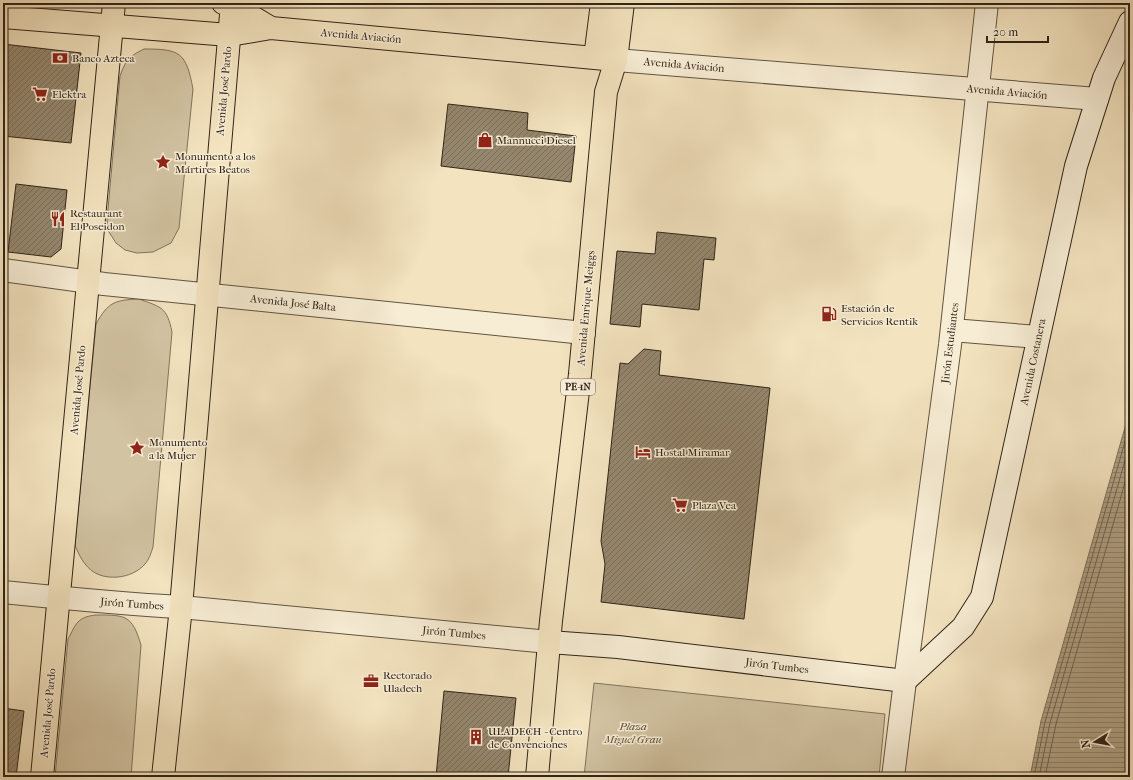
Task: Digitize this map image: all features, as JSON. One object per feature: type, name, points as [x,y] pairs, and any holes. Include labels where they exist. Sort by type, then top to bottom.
[{"type":"main road","name":"Avenida José Pardo","points":[[42,777],[114,3]]},
{"type":"main road","name":"Avenida José Pardo","points":[[163,777],[181,607],[206,294],[229,35],[229,3]]},
{"type":"main road","name":"Avenida Aviación","points":[[229,3],[271,28]]},
{"type":"main road","name":"Avenida Enrique Meiggs","points":[[549,642],[584,333],[606,92],[606,59],[602,3]]},
{"type":"main road","name":"Avenida Enrique Meiggs","points":[[606,59],[623,3]]},
{"type":"main road","name":"Avenida Aviación","points":[[3,17],[229,35],[271,28],[606,59]]},
{"type":"main road","name":"PE-1N","points":[[537,777],[549,642]]},
{"type":"street","name":"Jirón Estudiantes","points":[[893,777],[952,330],[987,3]]},
{"type":"street","name":"Avenida Costanera","points":[[905,681],[963,627],[982,597],[1076,166],[1104,78],[1130,22]]},
{"type":"street","name":"Avenida Aviación","points":[[606,59],[1097,99]]},
{"type":"street","name":"Avenida José Balta","points":[[3,270],[89,282],[584,333]]},
{"type":"street","points":[[952,330],[1038,337]]},
{"type":"street","name":"Jirón Tumbes","points":[[3,592],[618,647],[905,681]]},
{"type":"green space","points":[[144,49],[166,50],[179,55],[184,60],[187,67],[193,89],[179,228],[171,243],[153,252],[137,253],[125,250],[116,243],[109,232],[107,220],[120,76],[128,60],[134,54]]},
{"type":"green space","points":[[139,299],[162,309],[168,317],[172,332],[153,547],[148,560],[139,569],[125,576],[110,577],[102,576],[90,570],[82,559],[75,545],[96,324],[104,311],[113,304],[124,300]]},
{"type":"green space","points":[[96,615],[114,615],[131,622],[138,635],[141,645],[131,777],[55,777],[68,639],[78,622],[85,617]]},
{"type":"green space","name":"Plaza Miguel Grau","points":[[594,683],[885,714],[879,777],[584,777]]},
{"type":"water","points":[[1130,410],[1130,777],[1030,777],[1041,721]]},
{"type":"building","name":"Elektra","points":[[3,44],[81,53],[71,143],[3,136]]},
{"type":"building","points":[[448,104],[528,113],[527,130],[576,136],[571,182],[441,166]]},
{"type":"building","points":[[16,184],[67,190],[61,249],[51,257],[8,252]]},
{"type":"building","points":[[657,232],[716,238],[714,260],[704,259],[699,310],[642,304],[640,327],[610,324],[617,251],[655,254]]},
{"type":"building","name":"Plaza Vea","points":[[644,349],[661,351],[659,375],[770,388],[744,619],[601,602],[605,564],[601,541],[620,363],[628,364]]},
{"type":"building","name":"ULADECH - Centro de Convenciones","points":[[444,691],[516,698],[508,777],[436,777]]},
{"type":"building","points":[[3,708],[24,711],[16,777],[3,777]]},
{"type":"place","name":"Banco Azteca","points":[[60,58]]},
{"type":"place","name":"Elektra","points":[[40,94]]},
{"type":"place","name":"Mannucci Diesel","points":[[485,140]]},
{"type":"place","name":"Monumento a los Mártires Beatos","points":[[163,162]]},
{"type":"place","name":"Restaurant El Poseidon","points":[[58,219]]},
{"type":"place","name":"Estación de Servicios Rentik","points":[[829,314]]},
{"type":"place","name":"Monumento a la Mujer","points":[[137,448]]},
{"type":"place","name":"Hostal Miramar","points":[[643,452]]},
{"type":"place","name":"Plaza Vea","points":[[680,505]]},
{"type":"place","name":"Rectorado Uladech","points":[[371,681]]},
{"type":"place","name":"ULADECH - Centro de Convenciones","points":[[476,737]]}]
